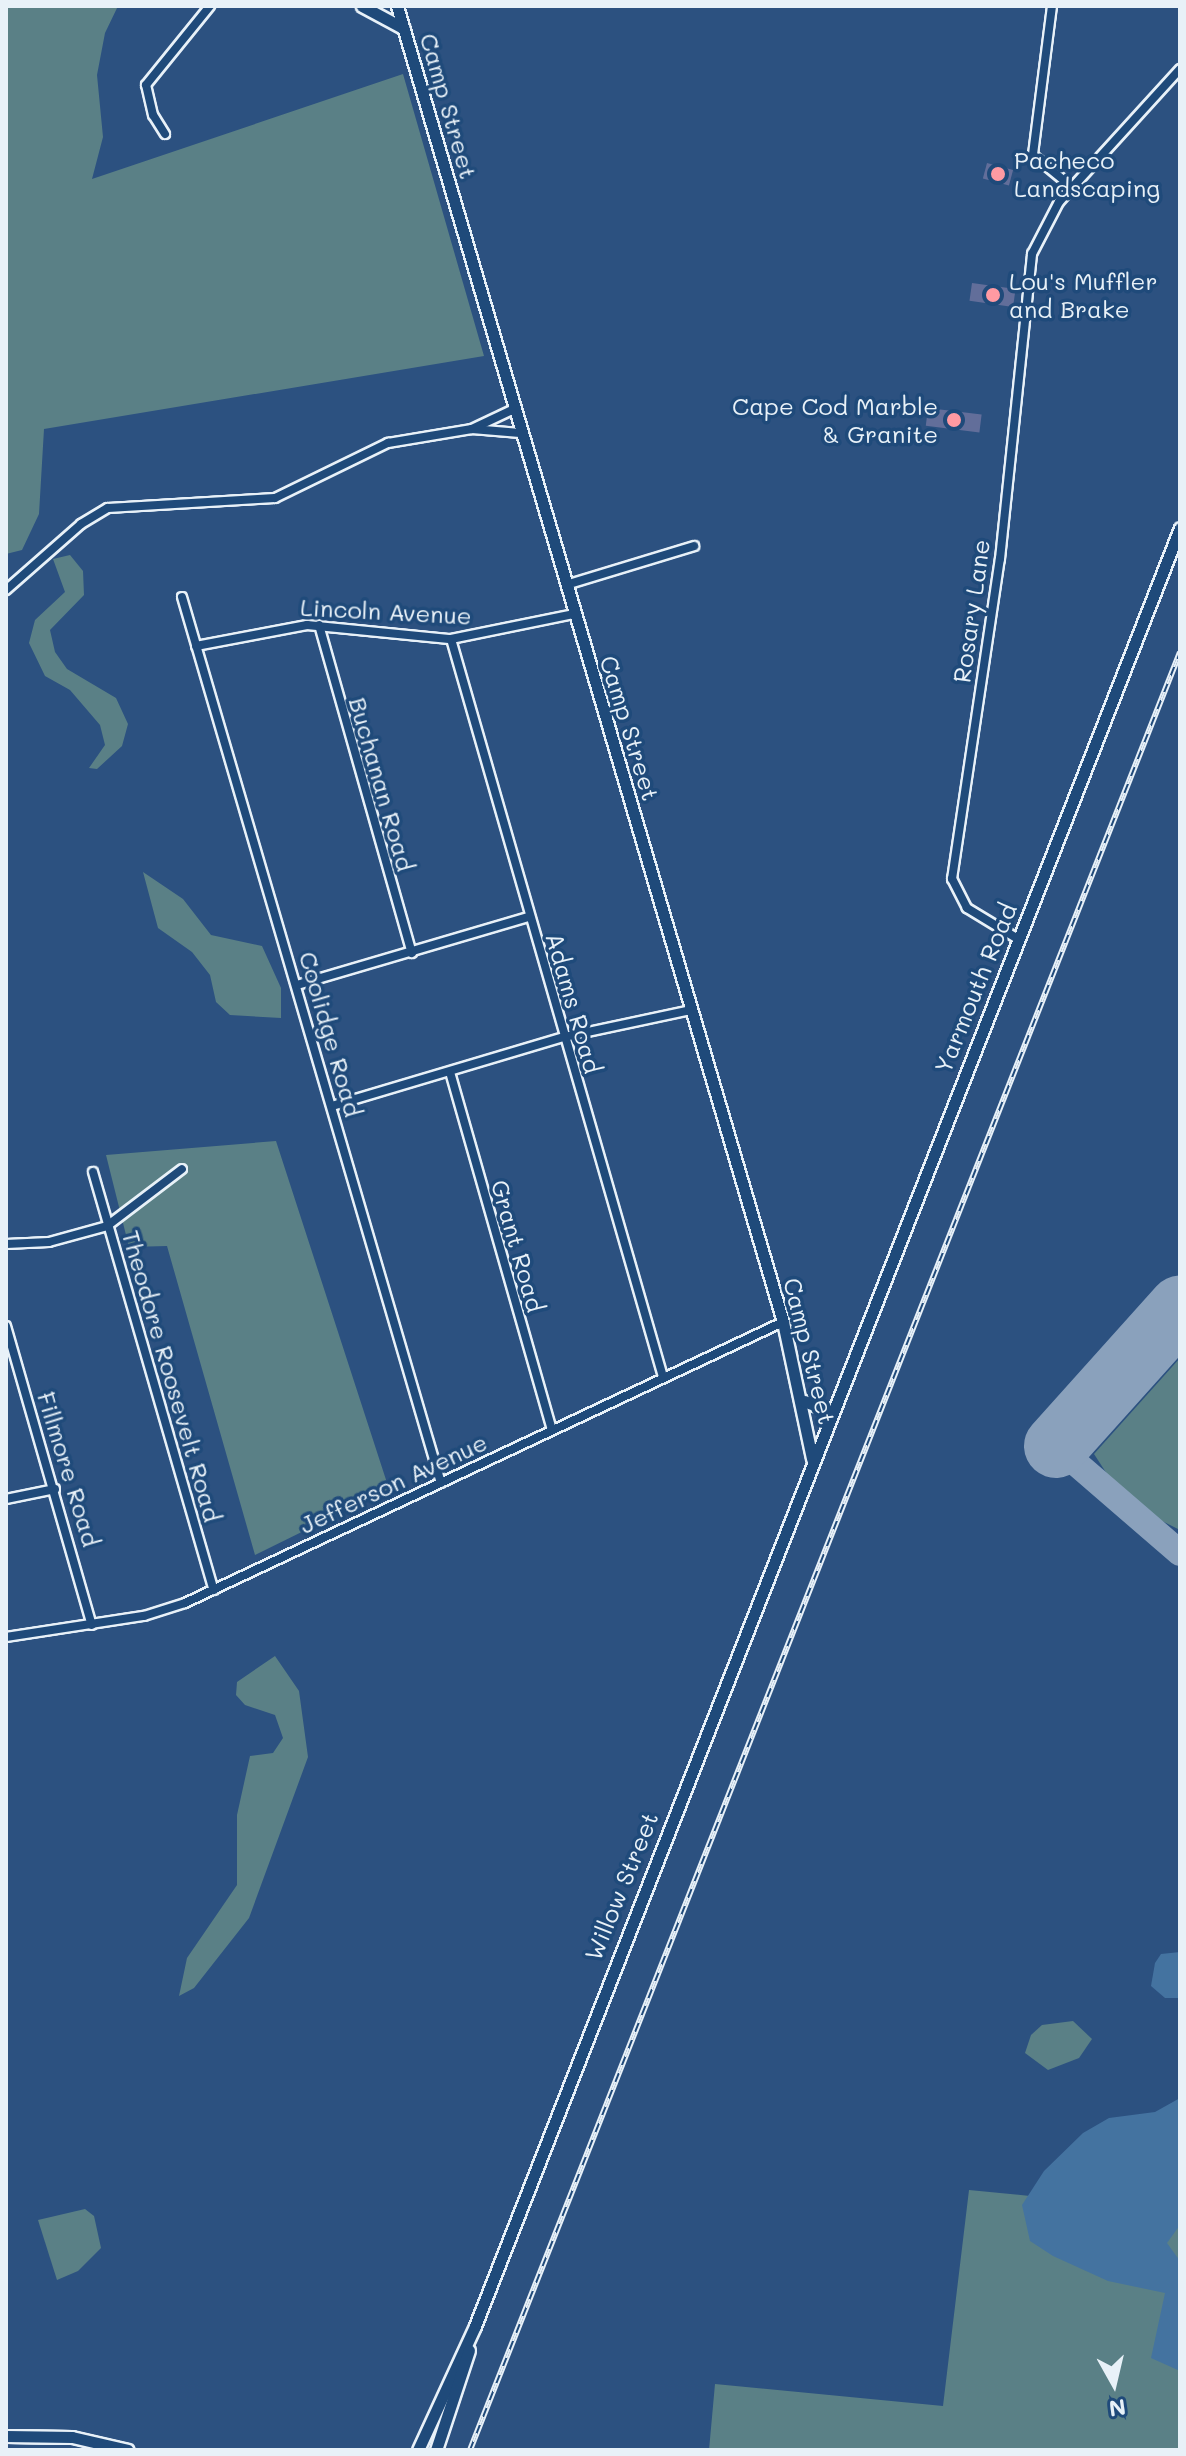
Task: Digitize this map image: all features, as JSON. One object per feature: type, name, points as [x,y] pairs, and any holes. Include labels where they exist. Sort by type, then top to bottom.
[{"type":"main road","name":"Camp Street","points":[[397,6],[783,1322],[804,1401],[812,1464]]},
{"type":"main road","points":[[367,7],[403,28]]},
{"type":"main road","name":"Yarmouth Road","points":[[812,1464],[1180,528]]},
{"type":"main road","points":[[804,1401],[832,1412]]},
{"type":"main road","name":"Willow Street","points":[[418,2450],[475,2326],[812,1464]]},
{"type":"main road","name":"Willow Street","points":[[436,2450],[475,2326]]},
{"type":"main road","points":[[6,2436],[72,2437],[128,2450]]},
{"type":"street","points":[[165,134],[153,115],[146,85],[210,6]]},
{"type":"street","points":[[1052,6],[1033,155],[1072,187],[1180,69]]},
{"type":"street","name":"Rosary Lane","points":[[1018,939],[967,908],[952,879],[1000,559],[1032,254],[1072,187]]},
{"type":"street","points":[[472,429],[514,409]]},
{"type":"street","points":[[6,590],[97,512],[275,498],[388,443],[472,429],[520,433]]},
{"type":"street","points":[[566,585],[694,546]]},
{"type":"street","name":"Coolidge Road","points":[[182,597],[441,1483]]},
{"type":"street","name":"Lincoln Avenue","points":[[196,646],[319,625],[451,639],[574,614]]},
{"type":"street","name":"Buchanan Road","points":[[319,625],[412,953]]},
{"type":"street","name":"Adams Road","points":[[451,639],[528,917],[663,1377]]},
{"type":"street","points":[[297,985],[528,917]]},
{"type":"street","points":[[332,1106],[564,1037],[691,1010]]},
{"type":"street","name":"Grant Road","points":[[450,1072],[552,1430]]},
{"type":"street","points":[[6,1244],[49,1242],[107,1226],[182,1169]]},
{"type":"street","name":"Theodore Roosevelt Road","points":[[93,1172],[214,1590]]},
{"type":"street","name":"Jefferson Avenue","points":[[6,1637],[154,1613],[214,1590],[783,1322]]},
{"type":"street","name":"Fillmore Road","points":[[6,1326],[92,1625]]},
{"type":"street","points":[[6,1499],[55,1489]]},
{"type":"green space","points":[[6,6],[118,6],[105,33],[97,75],[103,137],[92,179],[403,74],[484,356],[44,429],[39,514],[22,550],[6,554]]},
{"type":"green space","points":[[70,555],[83,571],[84,595],[50,630],[55,652],[67,669],[116,698],[128,724],[122,746],[97,769],[89,768],[105,745],[100,725],[70,690],[45,676],[29,643],[35,620],[65,592],[53,559]]},
{"type":"green space","points":[[143,872],[183,899],[211,935],[262,946],[281,988],[281,1018],[230,1015],[216,1002],[210,975],[192,952],[158,928]]},
{"type":"green space","points":[[276,1141],[389,1489],[255,1555],[167,1246],[129,1247],[106,1155]]},
{"type":"green space","points":[[1180,1358],[1180,1530],[1152,1516],[1107,1474],[1094,1454]]},
{"type":"green space","points":[[275,1656],[299,1691],[308,1757],[249,1918],[194,1988],[179,1996],[187,1958],[237,1885],[237,1815],[250,1756],[273,1753],[283,1738],[275,1715],[245,1705],[236,1695],[237,1682]]},
{"type":"green space","points":[[1073,2021],[1092,2039],[1079,2058],[1048,2070],[1025,2053],[1031,2035],[1042,2025]]},
{"type":"green space","points":[[1180,2157],[1180,2450],[709,2450],[715,2384],[943,2406],[969,2190],[1030,2196]]},
{"type":"green space","points":[[85,2209],[94,2216],[101,2248],[78,2271],[57,2280],[38,2220]]},
{"type":"water","points":[[1180,1952],[1180,1998],[1165,1998],[1151,1986],[1155,1963],[1161,1954]]},
{"type":"water","points":[[1180,2098],[1180,2225],[1167,2243],[1180,2261],[1180,2371],[1151,2358],[1165,2293],[1108,2281],[1053,2256],[1030,2241],[1022,2205],[1044,2171],[1083,2133],[1109,2118],[1155,2112]]},
{"type":"building","name":"Pacheco Landscaping","points":[[987,163],[1013,170],[1009,185],[983,178]]},
{"type":"building","name":"Lou's Muffler and Brake","points":[[972,283],[1016,289],[1013,307],[969,301]]},
{"type":"building","name":"Cape Cod Marble & Granite","points":[[928,408],[982,415],[979,432],[926,426]]},
{"type":"taxiway","points":[[1056,1446],[1180,1553]]},
{"type":"runway","points":[[1056,1446],[1180,1308]]},
{"type":"railway","points":[[470,2450],[1180,652]]},
{"type":"place","name":"Pacheco Landscaping","points":[[998,174]]},
{"type":"place","name":"Lou's Muffler and Brake","points":[[993,295]]},
{"type":"place","name":"Cape Cod Marble & Granite","points":[[954,420]]}]
